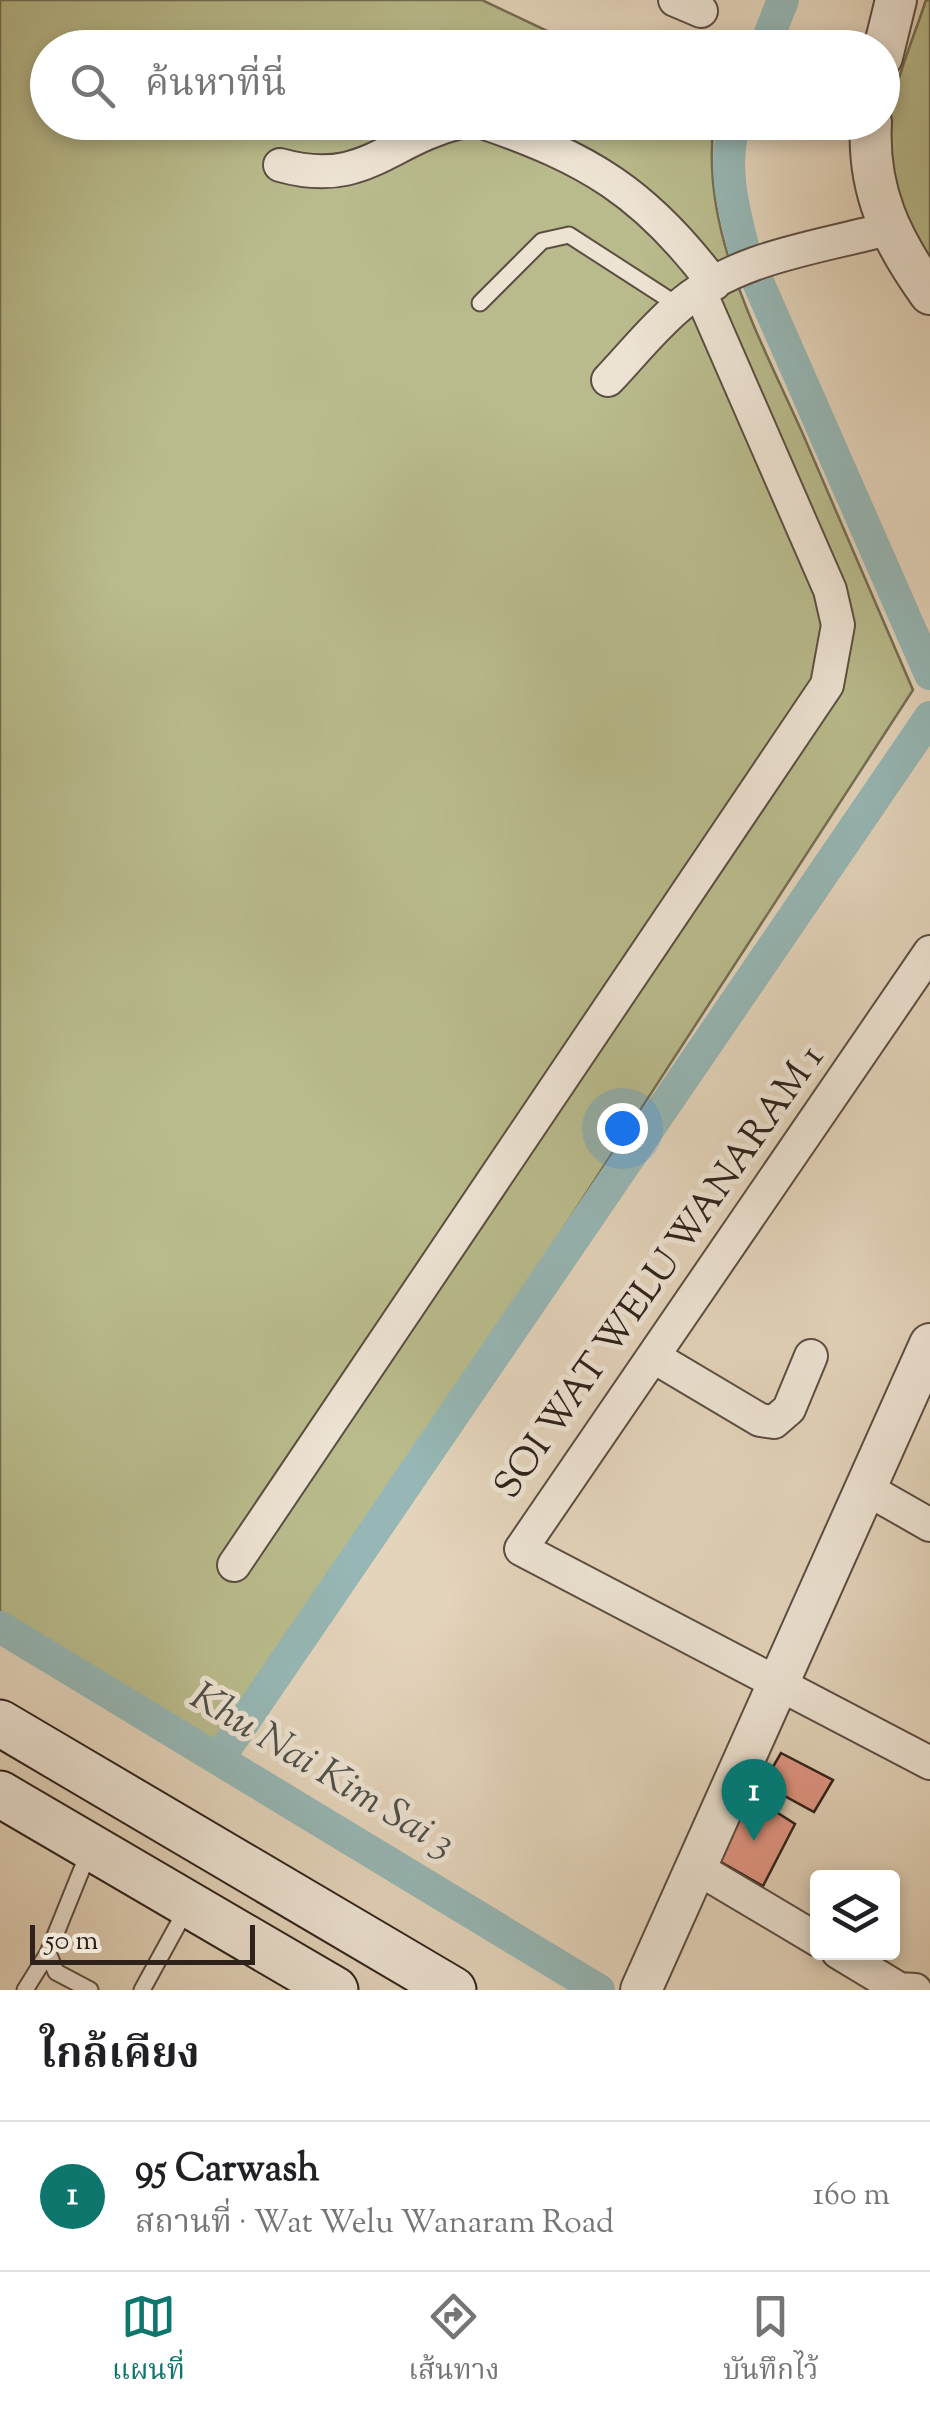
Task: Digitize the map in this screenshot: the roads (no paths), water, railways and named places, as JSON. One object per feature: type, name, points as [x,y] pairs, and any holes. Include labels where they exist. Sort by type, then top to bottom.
[{"type":"main road","points":[[0,1724],[454,1990]]},
{"type":"main road","points":[[0,1794],[335,1990]]},
{"type":"street","points":[[888,30],[896,0]]},
{"type":"street","points":[[280,165],[309,173],[338,172],[385,158],[411,140]]},
{"type":"street","points":[[234,1565],[827,685],[838,625],[830,590],[681,240],[615,180],[535,140]]},
{"type":"street","points":[[870,140],[868,162],[904,248],[930,294]]},
{"type":"street","points":[[608,380],[705,290],[795,249],[904,248]]},
{"type":"street","name":"SOI WAT WELU WANARAM 1","points":[[777,1685],[522,1549],[930,952]]},
{"type":"street","points":[[641,1990],[930,1344]]},
{"type":"street","points":[[654,1357],[760,1420],[774,1422],[789,1409],[811,1356]]},
{"type":"street","points":[[865,1488],[930,1525]]},
{"type":"street","points":[[777,1685],[930,1763]]},
{"type":"street","points":[[697,1868],[810,1935]]},
{"type":"street","points":[[851,1960],[899,1989],[915,1990],[930,1976]]},
{"type":"lane","points":[[480,303],[542,241],[569,236],[705,290]]},
{"type":"lane","points":[[25,1990],[48,1953],[91,1847]]},
{"type":"lane","points":[[142,1990],[189,1905]]},
{"type":"lane","points":[[48,1953],[56,1972],[90,1990]]},
{"type":"waterway","points":[[771,30],[783,0]]},
{"type":"waterway","points":[[731,140],[729,171],[744,250],[930,674]]},
{"type":"waterway","points":[[220,1757],[930,717]]},
{"type":"waterway","name":"Khu Nai Kim Sai 3","points":[[0,1627],[599,1990]]},
{"type":"place","name":"95 Carwash","points":[[754,1841]]}]
